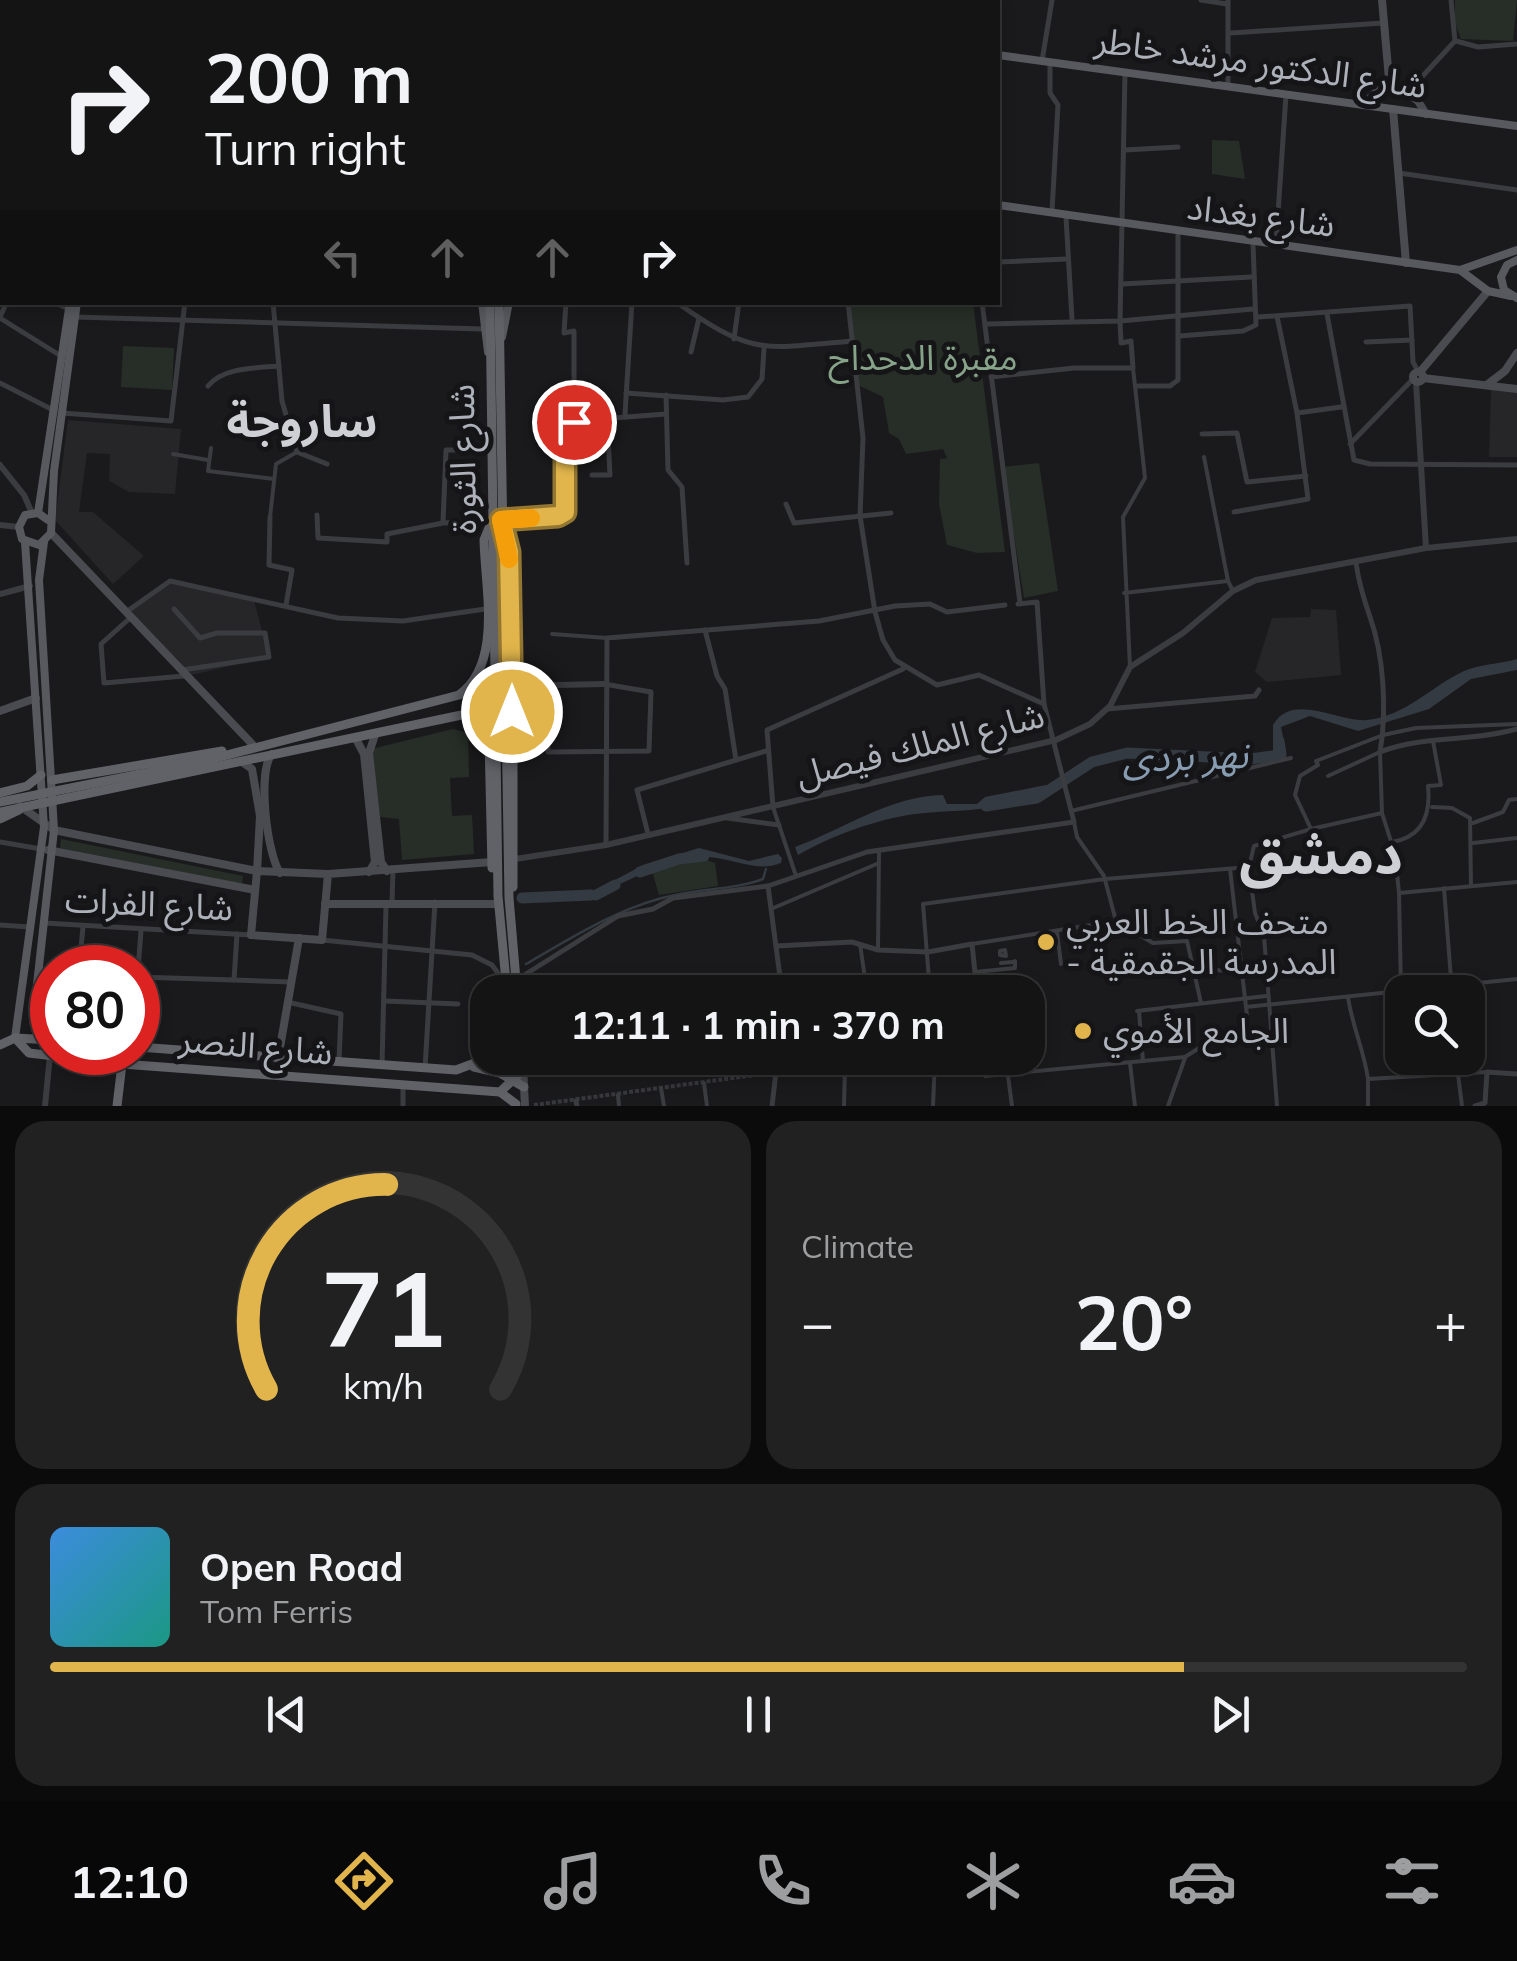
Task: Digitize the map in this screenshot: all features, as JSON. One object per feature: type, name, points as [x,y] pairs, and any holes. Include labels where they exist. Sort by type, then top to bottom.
[{"type":"highway","name":"شارع الثورة","points":[[486,305],[493,352],[498,522],[494,613]]},
{"type":"highway","name":"شارع الثورة","points":[[498,522],[491,450],[493,352],[499,305]]},
{"type":"highway","points":[[498,522],[484,540],[494,613],[501,738],[502,899],[508,975]]},
{"type":"highway","points":[[498,522],[509,552],[513,622],[512,712],[501,738],[492,862],[502,899]]},
{"type":"highway","points":[[52,780],[240,749],[454,698],[469,687],[485,656],[486,625],[494,613]]},
{"type":"highway","points":[[486,625],[498,630],[513,622]]},
{"type":"highway","points":[[485,656],[499,650],[513,654]]},
{"type":"highway","points":[[469,687],[490,686],[492,705]]},
{"type":"highway","points":[[0,802],[242,762],[375,735],[471,713],[492,705],[512,686]]},
{"type":"highway","points":[[471,713],[501,738],[515,859],[502,899]]},
{"type":"highway","points":[[0,815],[202,767],[240,749]]},
{"type":"highway","points":[[4,792],[36,782],[41,775]]},
{"type":"highway","points":[[0,815],[14,816],[20,806],[4,792]]},
{"type":"highway","name":"شارع النصر","points":[[15,1038],[30,1052]]},
{"type":"highway","points":[[0,1041],[30,1039]]},
{"type":"highway","name":"شارع النصر","points":[[160,1049],[339,1064],[470,1067]]},
{"type":"highway","name":"شارع النصر","points":[[160,1067],[500,1092]]},
{"type":"highway","points":[[396,1067],[402,1076],[400,1085]]},
{"type":"highway","points":[[117,1106],[121,1075]]},
{"type":"highway","points":[[500,1092],[505,1082],[501,1075]]},
{"type":"highway","name":"شارع النصر","points":[[502,1075],[524,1088]]},
{"type":"highway","points":[[514,1075],[514,1080]]},
{"type":"highway","points":[[500,1092],[516,1075]]},
{"type":"highway","points":[[500,1092],[519,1105]]},
{"type":"main road","points":[[1382,0],[1389,79],[1404,95],[1418,101],[1426,114]]},
{"type":"main road","name":"شارع الدكتور مرشد خاطر","points":[[1000,55],[1517,126]]},
{"type":"main road","points":[[1363,105],[1389,79]]},
{"type":"main road","points":[[1392,109],[1406,263]]},
{"type":"main road","name":"شارع بغداد","points":[[1000,206],[1460,270],[1488,291],[1514,297]]},
{"type":"main road","points":[[1460,270],[1517,250]]},
{"type":"main road","points":[[1514,297],[1501,277],[1506,265],[1517,260]]},
{"type":"main road","points":[[1418,376],[1488,291]]},
{"type":"main road","points":[[486,305],[482,328],[493,352]]},
{"type":"main road","points":[[493,352],[507,305]]},
{"type":"main road","points":[[73,308],[64,357],[48,520],[51,532],[253,745]]},
{"type":"main road","points":[[42,945],[47,850],[30,586],[25,542],[18,526],[35,513],[59,412],[73,308]]},
{"type":"main road","points":[[1484,386],[1505,371],[1517,353]]},
{"type":"main road","points":[[1418,376],[1517,388]]},
{"type":"main road","points":[[35,513],[48,520]]},
{"type":"main road","points":[[15,1038],[47,850],[54,830],[39,580],[44,542],[51,532]]},
{"type":"main road","points":[[25,542],[44,542]]},
{"type":"main road","points":[[0,711],[36,698]]},
{"type":"main road","points":[[368,872],[375,862],[369,749],[375,735]]},
{"type":"main road","points":[[356,739],[364,754],[381,862],[390,871]]},
{"type":"main road","points":[[272,754],[263,773],[269,849],[280,873]]},
{"type":"main road","points":[[242,762],[252,768],[260,816],[251,935],[322,940],[328,874]]},
{"type":"main road","points":[[20,806],[44,827],[54,830],[257,871],[328,874],[492,862]]},
{"type":"main road","points":[[47,850],[255,890]]},
{"type":"main road","points":[[152,870],[156,852]]},
{"type":"main road","points":[[178,875],[182,857]]},
{"type":"main road","points":[[325,904],[502,899]]},
{"type":"main road","points":[[278,1059],[299,938]]},
{"type":"main road","points":[[519,1105],[523,1075]]},
{"type":"main road","points":[[514,1080],[519,1105]]},
{"type":"street","points":[[1052,0],[1046,61],[1050,93],[1058,104],[1052,214]]},
{"type":"street","points":[[1200,0],[1228,2],[1228,86]]},
{"type":"street","points":[[1404,95],[1455,41],[1451,0]]},
{"type":"street","points":[[1231,33],[1384,22]]},
{"type":"street","points":[[1455,41],[1478,46],[1517,44]]},
{"type":"street","points":[[1125,72],[1121,344],[1131,341],[1144,478],[1124,517],[1124,593],[1130,667]]},
{"type":"street","points":[[1276,246],[1286,95]]},
{"type":"street","points":[[1125,150],[1178,146]]},
{"type":"street","points":[[1399,173],[1517,190]]},
{"type":"street","points":[[1066,217],[1072,320]]},
{"type":"street","points":[[1138,386],[1177,383],[1178,233]]},
{"type":"street","points":[[1253,243],[1251,278],[1258,317]]},
{"type":"street","points":[[1000,262],[1067,259]]},
{"type":"street","points":[[1122,284],[1251,278]]},
{"type":"street","points":[[0,383],[59,412],[171,422],[185,305]]},
{"type":"street","points":[[274,305],[272,324],[282,401],[298,452]]},
{"type":"street","points":[[566,305],[564,333],[574,332],[574,422]]},
{"type":"street","points":[[625,414],[632,305]]},
{"type":"street","points":[[681,305],[734,339],[764,350],[852,342]]},
{"type":"street","points":[[734,339],[739,305]]},
{"type":"street","points":[[846,305],[863,438],[860,516],[883,640],[905,668],[936,686],[979,675],[1044,704]]},
{"type":"street","points":[[983,305],[1019,603],[1038,602],[1044,704],[1077,836],[1094,856],[1105,878],[1116,921]]},
{"type":"street","points":[[1258,317],[1410,306],[1418,376],[1426,548]]},
{"type":"street","points":[[73,308],[183,321],[482,328]]},
{"type":"street","points":[[986,324],[1120,321],[1254,309]]},
{"type":"street","points":[[1327,314],[1354,460],[1370,464],[1517,464]]},
{"type":"street","points":[[1234,512],[1306,500],[1297,414],[1277,316]]},
{"type":"street","points":[[1179,336],[1251,329],[1258,317]]},
{"type":"street","points":[[0,318],[64,357]]},
{"type":"street","points":[[691,352],[699,318]]},
{"type":"street","points":[[1366,342],[1412,340]]},
{"type":"street","points":[[626,393],[723,400],[748,397],[762,379],[764,350]]},
{"type":"street","points":[[208,386],[214,378],[233,372],[278,366]]},
{"type":"street","points":[[992,377],[1133,368]]},
{"type":"street","points":[[1350,444],[1418,376]]},
{"type":"street","points":[[666,394],[668,470],[682,487],[687,562]]},
{"type":"street","points":[[1297,414],[1342,407]]},
{"type":"street","points":[[317,515],[318,538],[388,542],[387,534],[443,523],[558,516],[565,512],[565,431],[574,422],[625,414],[666,414]]},
{"type":"street","points":[[592,475],[610,475],[606,417]]},
{"type":"street","points":[[1202,434],[1237,433],[1247,482],[1306,476]]},
{"type":"street","points":[[211,448],[208,470],[274,479]]},
{"type":"street","points":[[443,523],[446,450],[491,450]]},
{"type":"street","points":[[298,452],[328,464]]},
{"type":"street","points":[[286,605],[292,570],[269,565],[270,518],[276,464],[298,452]]},
{"type":"street","points":[[173,454],[209,460]]},
{"type":"street","points":[[1204,457],[1233,591]]},
{"type":"street","points":[[0,466],[35,513]]},
{"type":"street","points":[[786,504],[794,523],[890,513]]},
{"type":"street","points":[[0,525],[18,526]]},
{"type":"street","name":"شارع الملك فيصل","points":[[515,859],[606,846],[1056,740],[1090,724],[1106,709],[1130,667],[1183,633],[1233,591],[1256,580],[1426,548],[1517,538]]},
{"type":"street","points":[[1356,563],[1360,596],[1370,617],[1382,672],[1382,812],[1392,842],[1399,893],[1402,975]]},
{"type":"street","points":[[174,610],[200,638],[217,633],[266,633],[269,658],[104,683],[101,644],[129,614],[170,581],[338,618],[403,621],[494,613]]},
{"type":"street","points":[[1124,593],[1228,581]]},
{"type":"street","points":[[0,594],[30,586]]},
{"type":"street","points":[[552,634],[607,638],[875,612],[895,606],[930,604],[947,612],[1006,605]]},
{"type":"street","points":[[705,630],[717,676],[725,689],[736,760]]},
{"type":"street","points":[[606,846],[607,638]]},
{"type":"street","points":[[796,876],[772,807],[766,730],[905,668]]},
{"type":"street","points":[[512,686],[604,684],[648,690],[652,695],[652,749],[548,752],[548,712],[512,712]]},
{"type":"street","points":[[1106,709],[1254,696],[1260,690]]},
{"type":"street","points":[[1311,829],[1295,794],[1300,776],[1318,765],[1316,761],[1383,735],[1416,728],[1517,726]]},
{"type":"street","points":[[1328,776],[1399,744],[1495,736],[1517,726]]},
{"type":"street","points":[[1392,842],[1410,839],[1430,807],[1428,786],[1441,785],[1433,741]]},
{"type":"street","points":[[648,834],[638,790],[766,751]]},
{"type":"street","points":[[1071,811],[1291,758]]},
{"type":"street","points":[[1472,823],[1503,812],[1509,800],[1517,799]]},
{"type":"street","points":[[1430,807],[1464,812],[1472,823],[1470,886]]},
{"type":"street","points":[[1277,1106],[1264,936],[1249,850],[1311,829],[1382,812]]},
{"type":"street","points":[[721,818],[778,825]]},
{"type":"street","points":[[526,975],[618,916],[673,898],[768,886],[878,850],[1074,822]]},
{"type":"street","points":[[1473,842],[1517,838]]},
{"type":"street","points":[[0,842],[47,850]]},
{"type":"street","points":[[878,850],[878,950]]},
{"type":"street","points":[[771,910],[879,863]]},
{"type":"street","points":[[929,975],[923,904],[1105,878],[1249,867]]},
{"type":"street","points":[[1045,1070],[1185,1057],[1218,1036],[1249,1034],[1230,868]]},
{"type":"street","points":[[382,1066],[390,871]]},
{"type":"street","points":[[1399,893],[1517,882]]},
{"type":"street","points":[[768,886],[780,975]]},
{"type":"street","points":[[1444,888],[1451,975]]},
{"type":"street","points":[[425,1068],[436,902]]},
{"type":"street","points":[[776,946],[860,944],[878,950],[928,952],[1116,921],[1153,942],[1187,941],[1201,1003]]},
{"type":"street","name":"شارع الفرات","points":[[44,924],[251,935]]},
{"type":"street","points":[[0,925],[33,928]]},
{"type":"street","points":[[81,945],[83,927]]},
{"type":"street","points":[[140,945],[141,930]]},
{"type":"street","points":[[1057,932],[1061,964]]},
{"type":"street","points":[[234,980],[237,934]]},
{"type":"street","points":[[975,972],[1016,968],[1014,962],[1003,961],[999,953],[1003,950],[1002,937]]},
{"type":"street","points":[[322,940],[482,959],[498,975]]},
{"type":"street","points":[[860,944],[865,975]]},
{"type":"street","points":[[972,944],[975,975]]},
{"type":"street","points":[[1193,968],[1239,972]]},
{"type":"street","points":[[160,978],[290,982]]},
{"type":"street","points":[[1485,984],[1517,979]]},
{"type":"street","points":[[1246,1007],[1385,993]]},
{"type":"street","points":[[1143,1062],[1138,1011],[1268,996]]},
{"type":"street","points":[[1348,997],[1352,1034],[1365,1058],[1368,1106]]},
{"type":"street","points":[[287,1002],[341,1014],[339,1064]]},
{"type":"street","points":[[385,1002],[458,1004]]},
{"type":"street","points":[[1168,1106],[1185,1057]]},
{"type":"street","points":[[1130,1063],[1136,1106]]},
{"type":"street","points":[[1475,1106],[1485,1103],[1487,1072],[1517,1074]]},
{"type":"street","points":[[45,1106],[48,1075]]},
{"type":"street","points":[[772,1106],[776,1075]]},
{"type":"street","points":[[844,1106],[846,1075]]},
{"type":"street","points":[[933,1106],[934,1075]]},
{"type":"street","points":[[1008,1075],[1012,1106]]},
{"type":"street","points":[[1368,1078],[1407,1075]]},
{"type":"street","points":[[1460,1075],[1462,1106]]},
{"type":"street","points":[[704,1082],[707,1106]]},
{"type":"street","points":[[400,1085],[402,1106]]},
{"type":"street","points":[[661,1088],[664,1106]]},
{"type":"street","points":[[618,1095],[620,1106]]},
{"type":"shaded area","points":[[1491,389],[1517,392],[1517,457],[1489,457]]},
{"type":"shaded area","points":[[68,420],[181,429],[175,494],[129,492],[109,481],[110,454],[87,453],[79,512],[93,512],[144,556],[113,584],[55,520]]},
{"type":"shaded area","points":[[170,581],[253,597],[269,657],[187,676],[126,612]]},
{"type":"shaded area","points":[[1311,609],[1336,610],[1341,675],[1267,682],[1255,672],[1272,618],[1310,617]]},
{"type":"shaded area","points":[[1517,659],[1517,670],[1471,679],[1429,709],[1358,731],[1310,716],[1281,727],[1286,751],[1268,756],[1273,752],[1273,725],[1292,710],[1356,720],[1381,717],[1406,707],[1464,671]]},
{"type":"shaded area","points":[[1046,785],[1052,788],[1020,802],[900,816],[855,829],[798,855],[795,847],[904,801],[943,795],[947,804],[977,804],[985,797]]},
{"type":"shaded area","points":[[699,848],[749,861],[778,854],[782,858],[781,863],[771,866],[710,857],[686,859],[661,865],[603,891],[602,887],[643,865]]},
{"type":"green space","points":[[1455,0],[1517,0],[1513,41],[1461,39],[1455,23]]},
{"type":"green space","points":[[1212,140],[1239,141],[1245,179],[1212,174]]},
{"type":"green space","name":"مقبرة الدحداح","points":[[848,305],[973,305],[1005,552],[977,553],[947,545],[939,504],[940,459],[947,458],[943,449],[906,454],[899,439],[889,433],[883,397],[858,385]]},
{"type":"green space","points":[[123,346],[174,348],[172,390],[121,387]]},
{"type":"green space","points":[[1039,463],[1058,591],[1024,598],[1003,467]]},
{"type":"green space","points":[[453,729],[468,733],[469,777],[450,778],[452,816],[472,815],[474,854],[402,860],[399,819],[380,817],[371,749]]},
{"type":"green space","points":[[61,839],[243,876],[242,884],[60,848]]},
{"type":"green space","points":[[703,859],[715,863],[718,886],[659,895],[652,871]]},
{"type":"waterway","name":"نهر بردى","points":[[986,806],[1037,798],[1092,762],[1127,753],[1250,759],[1281,755],[1279,741]]},
{"type":"waterway","name":"نهر بردى","points":[[640,872],[679,859],[704,856]]},
{"type":"waterway","points":[[526,964],[639,905],[753,882],[763,879],[766,869]]},
{"type":"waterway","name":"نهر بردى","points":[[596,895],[615,885]]},
{"type":"waterway","name":"نهر بردى","points":[[522,898],[591,895]]},
{"type":"tunnel","points":[[534,1105],[755,1075]]},
{"type":"slow traffic","points":[[509,559],[501,520],[531,518]]},
{"type":"place","name":"متحف الخط العربي - المدرسة الجقمقية","points":[[1046,942]]},
{"type":"place","name":"الجامع الأموي","points":[[1083,1031]]},
{"type":"district","name":"ساروجة","points":[[302,421]]},
{"type":"district","name":"دمشق","points":[[1321,855]]},
{"type":"route","points":[[512,712],[509,552],[501,520],[558,516],[565,512],[565,431],[574,422]]}]
